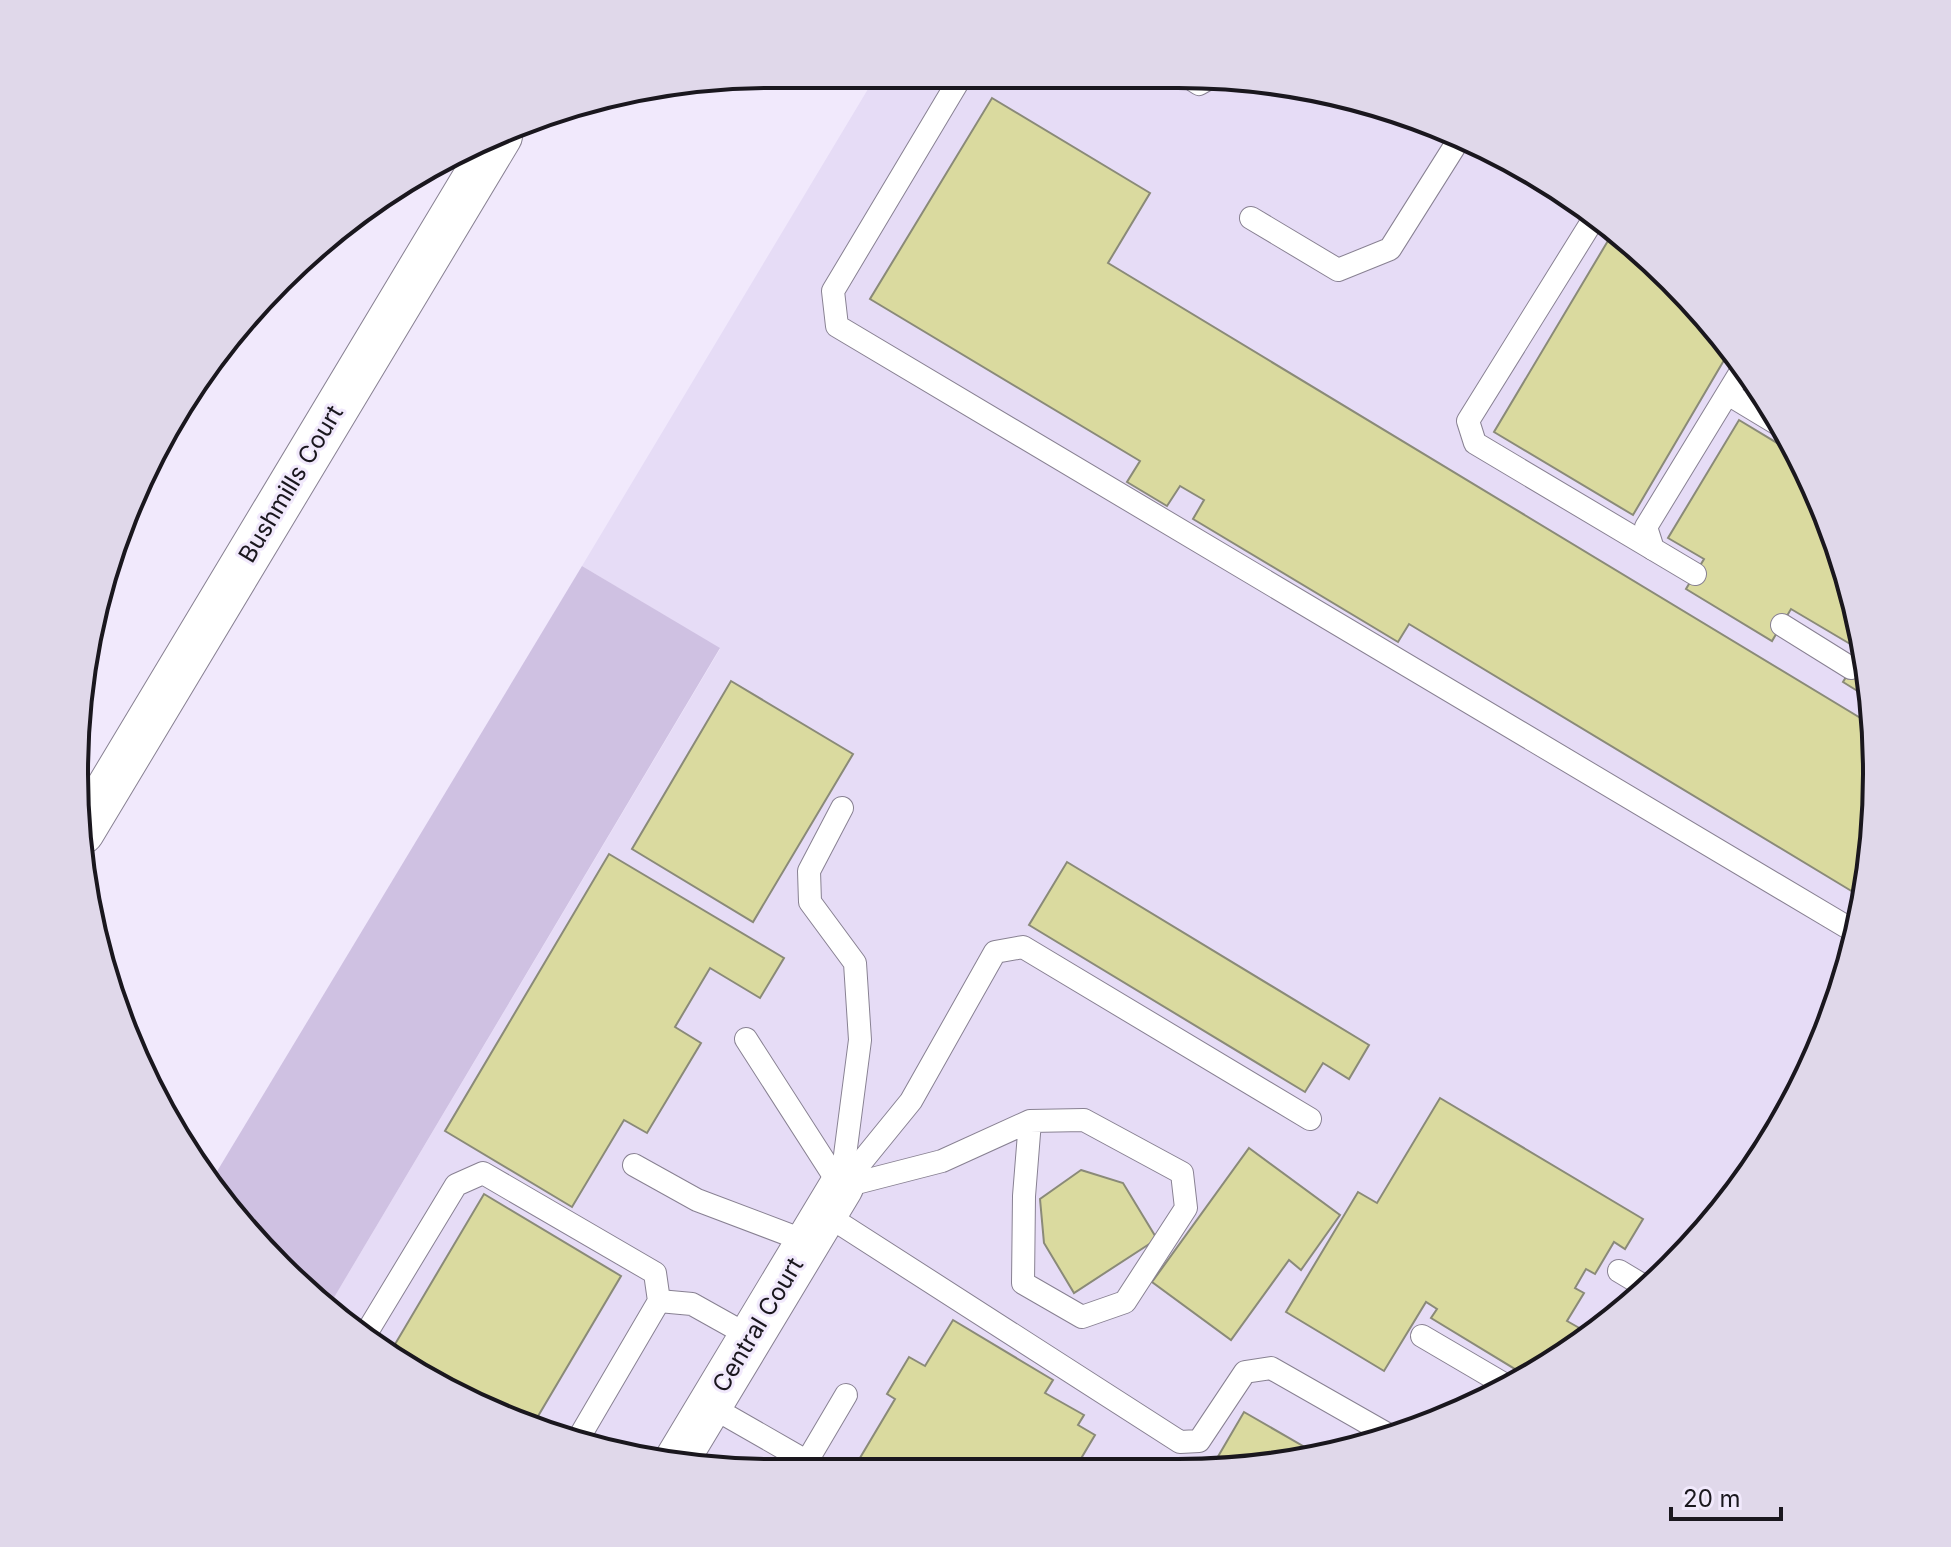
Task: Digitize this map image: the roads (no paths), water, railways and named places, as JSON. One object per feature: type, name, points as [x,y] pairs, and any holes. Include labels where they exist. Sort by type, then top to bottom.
[{"type":"street","name":"Bushmills Court","points":[[89,820],[492,149]]},
{"type":"street","name":"Central Court","points":[[681,1453],[825,1215]]},
{"type":"lane","points":[[954,88],[833,291],[837,326],[1846,926]]},
{"type":"lane","points":[[1251,218],[1338,270],[1390,249],[1454,147]]},
{"type":"lane","points":[[1589,226],[1468,421],[1475,443],[1695,574]]},
{"type":"lane","points":[[1653,549],[1646,527],[1737,379]]},
{"type":"lane","points":[[1728,394],[1760,413]]},
{"type":"lane","points":[[1782,625],[1851,668]]},
{"type":"lane","points":[[825,1215],[860,1040],[855,963],[810,902],[809,871],[842,808]]},
{"type":"lane","points":[[825,1215],[911,1101],[995,952],[1023,947],[1310,1119]]},
{"type":"lane","points":[[746,1039],[825,1215]]},
{"type":"lane","points":[[825,1215],[1030,1121],[1084,1120],[1182,1173],[1186,1208],[1125,1302],[1082,1317],[1023,1283],[1024,1196],[1030,1121]]},
{"type":"lane","points":[[634,1165],[697,1200],[825,1215],[1180,1442],[1199,1441],[1245,1372],[1271,1368],[1378,1429]]},
{"type":"lane","points":[[370,1327],[456,1185],[483,1173],[655,1273],[659,1301],[582,1432]]},
{"type":"lane","points":[[1619,1271],[1637,1282]]},
{"type":"lane","points":[[659,1301],[692,1304],[751,1337]]},
{"type":"lane","points":[[1422,1336],[1496,1380]]},
{"type":"lane","points":[[808,1459],[846,1395]]},
{"type":"lane","points":[[710,1406],[791,1459]]}]
